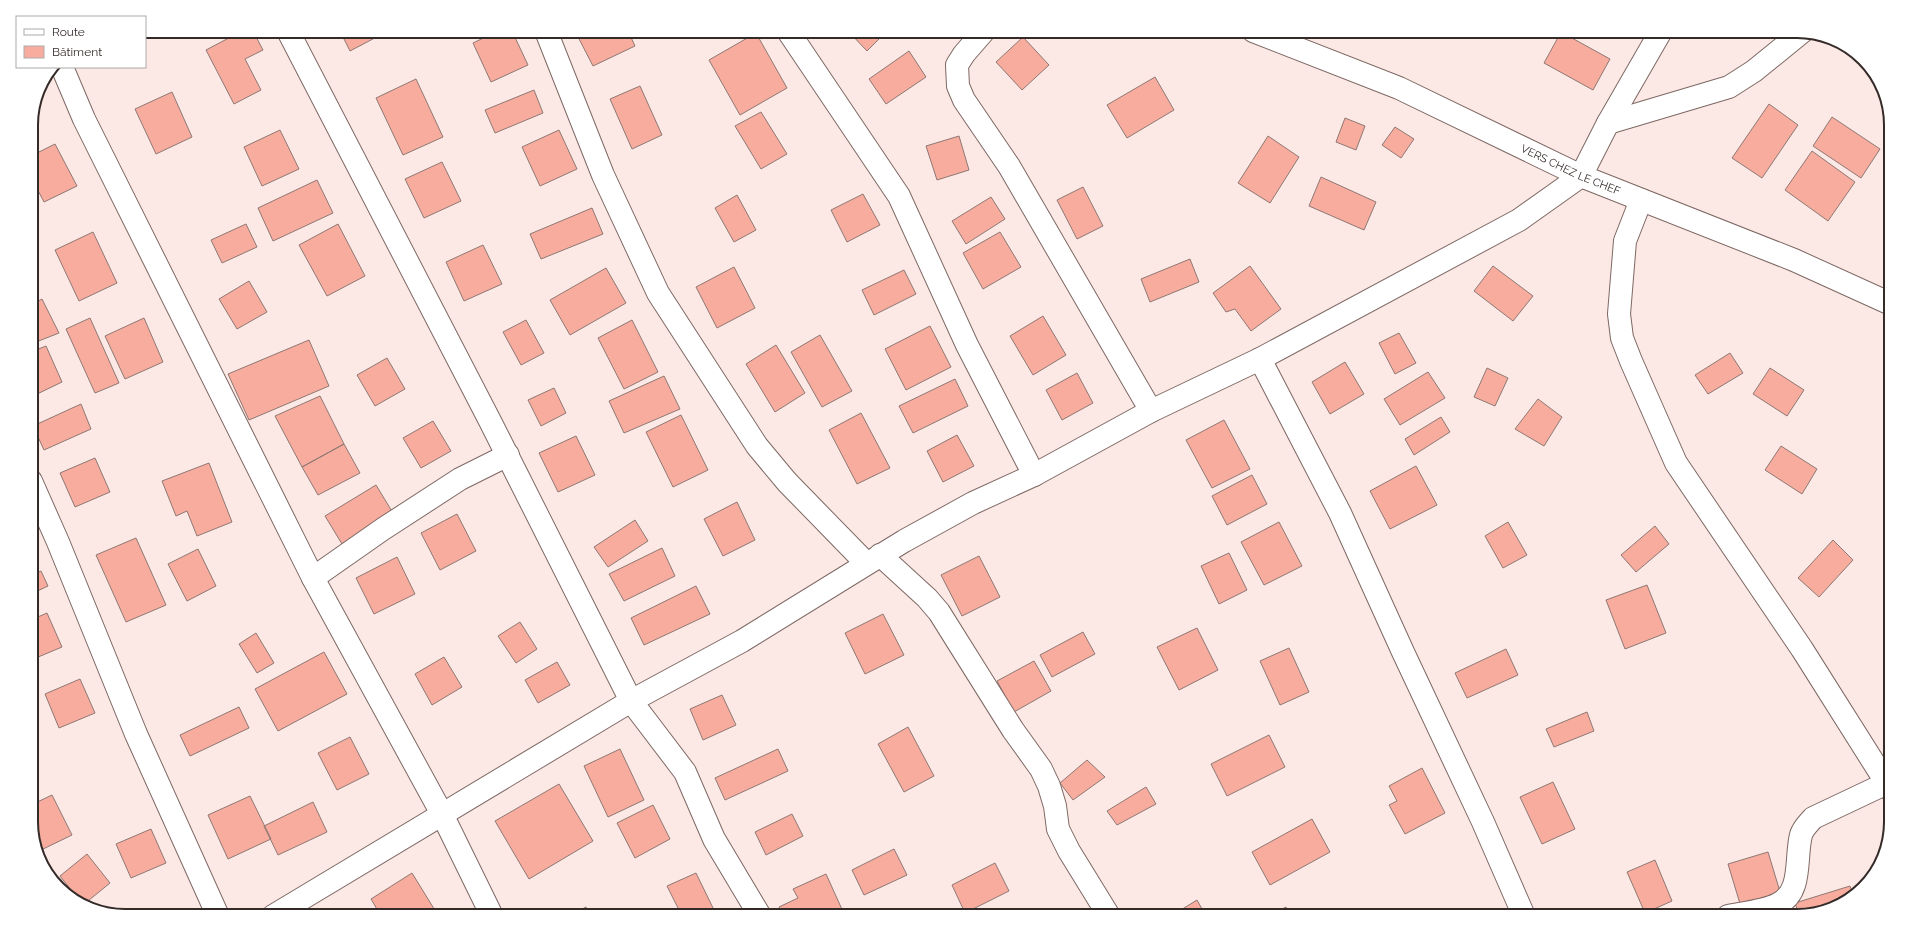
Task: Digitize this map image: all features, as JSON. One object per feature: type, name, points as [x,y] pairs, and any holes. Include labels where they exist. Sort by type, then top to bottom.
[{"type":"street","points":[[292,38],[508,455],[631,701],[684,772],[714,839],[756,909]]},
{"type":"street","points":[[549,38],[603,175],[658,293],[757,446],[786,482],[873,559],[927,598],[939,612],[1012,730],[1041,769],[1055,806],[1058,829],[1069,851],[1105,909]]},
{"type":"street","points":[[793,38],[899,196],[967,345],[1034,475]]},
{"type":"street","points":[[978,38],[964,54],[957,66],[958,86],[964,100],[1009,166],[1151,411]]},
{"type":"street","name":"VERS CHEZ LE CHEF","points":[[1271,38],[1399,88],[1581,176],[1794,260],[1884,301]]},
{"type":"street","points":[[284,909],[631,701],[742,641],[873,559],[974,503],[1034,475],[1151,411],[1260,359],[1364,302],[1490,237],[1519,220],[1581,176],[1608,123],[1657,38]]},
{"type":"street","points":[[1608,123],[1729,87],[1754,71],[1795,38]]},
{"type":"street","points":[[62,68],[84,119],[313,578],[442,814],[489,909]]},
{"type":"street","points":[[1641,200],[1625,241],[1619,314],[1622,338],[1630,361],[1676,463],[1802,649],[1884,778]]},
{"type":"street","points":[[1260,359],[1340,513],[1403,652],[1483,822],[1521,909]]},
{"type":"street","points":[[313,578],[383,529],[453,484],[508,455]]},
{"type":"street","points":[[38,497],[58,542],[136,734],[215,909]]},
{"type":"street","points":[[1762,909],[1776,906],[1788,899],[1792,893],[1798,868],[1801,836],[1807,825],[1814,818],[1884,788]]},
{"type":"building","points":[[229,38],[257,38],[263,50],[245,59],[261,90],[234,104],[206,50]]},
{"type":"building","points":[[344,38],[375,38],[350,51]]},
{"type":"building","points":[[483,38],[515,38],[528,65],[491,82],[473,43]]},
{"type":"building","points":[[579,38],[631,38],[635,46],[593,66]]},
{"type":"building","points":[[747,38],[759,38],[787,88],[740,115],[709,60]]},
{"type":"building","points":[[855,38],[880,38],[867,51]]},
{"type":"building","points":[[1022,38],[1024,38],[1049,65],[1022,90],[996,62]]},
{"type":"building","points":[[1558,38],[1572,38],[1610,59],[1593,90],[1544,63]]},
{"type":"building","points":[[909,51],[926,77],[886,104],[869,79]]},
{"type":"building","points":[[1155,77],[1174,110],[1127,138],[1107,105]]},
{"type":"building","points":[[416,79],[443,137],[403,155],[376,98]]},
{"type":"building","points":[[640,86],[662,135],[632,149],[610,99]]},
{"type":"building","points":[[534,90],[543,113],[495,133],[485,110]]},
{"type":"building","points":[[172,92],[192,137],[156,154],[135,109]]},
{"type":"building","points":[[1769,104],[1798,125],[1762,178],[1732,158]]},
{"type":"building","points":[[761,112],[787,154],[761,169],[735,126]]},
{"type":"building","points":[[1832,117],[1880,149],[1861,178],[1813,146]]},
{"type":"building","points":[[1345,118],[1365,126],[1356,150],[1336,142]]},
{"type":"building","points":[[1395,127],[1414,139],[1401,158],[1382,145]]},
{"type":"building","points":[[280,130],[299,169],[262,186],[244,147]]},
{"type":"building","points":[[559,130],[577,169],[540,186],[522,147]]},
{"type":"building","points":[[959,136],[969,170],[937,180],[926,146]]},
{"type":"building","points":[[1268,136],[1299,157],[1270,203],[1238,183]]},
{"type":"building","points":[[55,144],[77,186],[44,202],[38,190],[38,152]]},
{"type":"building","points":[[1812,151],[1855,182],[1828,221],[1785,190]]},
{"type":"building","points":[[442,162],[461,201],[424,218],[405,179]]},
{"type":"building","points":[[1321,177],[1376,202],[1364,230],[1309,206]]},
{"type":"building","points":[[317,180],[333,213],[273,241],[258,208]]},
{"type":"building","points":[[1083,187],[1103,226],[1077,239],[1057,200]]},
{"type":"building","points":[[863,194],[880,225],[847,242],[831,210]]},
{"type":"building","points":[[737,195],[756,230],[734,242],[715,208]]},
{"type":"building","points":[[991,197],[1005,219],[966,244],[952,221]]},
{"type":"building","points":[[592,208],[603,234],[541,259],[530,234]]},
{"type":"building","points":[[246,224],[257,247],[222,263],[211,240]]},
{"type":"building","points":[[338,224],[365,276],[327,296],[299,245]]},
{"type":"building","points":[[93,232],[117,283],[79,301],[55,250]]},
{"type":"building","points":[[1000,232],[1021,267],[983,289],[963,253]]},
{"type":"building","points":[[483,245],[502,284],[464,301],[446,262]]},
{"type":"building","points":[[1190,259],[1199,282],[1150,302],[1141,279]]},
{"type":"building","points":[[1250,266],[1281,309],[1251,331],[1235,309],[1226,312],[1213,293]]},
{"type":"building","points":[[1493,266],[1533,296],[1513,321],[1474,291]]},
{"type":"building","points":[[734,267],[755,308],[717,328],[696,287]]},
{"type":"building","points":[[606,268],[626,303],[570,335],[550,300]]},
{"type":"building","points":[[904,270],[916,294],[874,315],[862,290]]},
{"type":"building","points":[[249,281],[267,312],[237,329],[219,299]]},
{"type":"building","points":[[42,299],[59,333],[38,341],[38,301]]},
{"type":"building","points":[[1043,316],[1066,355],[1033,375],[1010,336]]},
{"type":"building","points":[[90,318],[119,383],[95,393],[66,329]]},
{"type":"building","points":[[144,318],[163,362],[125,379],[105,336]]},
{"type":"building","points":[[526,320],[544,353],[521,365],[503,332]]},
{"type":"building","points":[[632,320],[658,372],[624,389],[598,338]]},
{"type":"building","points":[[930,326],[951,367],[906,390],[885,349]]},
{"type":"building","points":[[1399,333],[1416,363],[1395,374],[1379,343]]},
{"type":"building","points":[[820,335],[852,391],[822,407],[791,352]]},
{"type":"building","points":[[309,340],[329,386],[249,420],[228,374]]},
{"type":"building","points":[[776,345],[805,393],[775,412],[746,364]]},
{"type":"building","points":[[46,346],[62,382],[38,394],[38,349]]},
{"type":"building","points":[[1730,353],[1743,373],[1708,394],[1695,375]]},
{"type":"building","points":[[387,358],[405,389],[375,406],[357,375]]},
{"type":"building","points":[[1345,362],[1364,394],[1330,414],[1312,382]]},
{"type":"building","points":[[1487,368],[1508,378],[1495,406],[1474,397]]},
{"type":"building","points":[[1770,368],[1804,390],[1787,416],[1753,394]]},
{"type":"building","points":[[1428,372],[1445,398],[1400,425],[1384,399]]},
{"type":"building","points":[[1077,373],[1093,403],[1062,420],[1046,390]]},
{"type":"building","points":[[664,376],[680,409],[624,433],[609,401]]},
{"type":"building","points":[[955,379],[968,406],[913,433],[899,406]]},
{"type":"building","points":[[554,388],[566,413],[541,426],[528,400]]},
{"type":"building","points":[[320,396],[344,444],[302,467],[275,416]]},
{"type":"building","points":[[1538,399],[1562,417],[1544,446],[1515,429]]},
{"type":"building","points":[[81,404],[91,429],[44,450],[38,437],[38,424]]},
{"type":"building","points":[[861,413],[890,468],[857,484],[829,430]]},
{"type":"building","points":[[681,415],[708,470],[673,487],[646,432]]},
{"type":"building","points":[[1441,417],[1450,432],[1414,455],[1405,439]]},
{"type":"building","points":[[1224,420],[1250,469],[1212,488],[1186,440]]},
{"type":"building","points":[[433,421],[451,451],[421,468],[403,438]]},
{"type":"building","points":[[957,435],[974,466],[943,482],[927,451]]},
{"type":"building","points":[[576,436],[595,475],[558,492],[539,453]]},
{"type":"building","points":[[344,444],[360,473],[318,495],[302,467]]},
{"type":"building","points":[[1781,446],[1817,469],[1802,494],[1765,470]]},
{"type":"building","points":[[95,458],[110,492],[75,507],[60,473]]},
{"type":"building","points":[[209,463],[232,522],[197,536],[187,511],[176,516],[162,481]]},
{"type":"building","points":[[1416,466],[1437,505],[1390,529],[1370,491]]},
{"type":"building","points":[[1252,475],[1267,504],[1227,525],[1212,496]]},
{"type":"building","points":[[376,485],[393,513],[342,544],[325,516]]},
{"type":"building","points":[[737,502],[755,540],[723,556],[704,519]]},
{"type":"building","points":[[457,514],[476,551],[440,570],[421,533]]},
{"type":"building","points":[[635,520],[648,541],[608,567],[594,547]]},
{"type":"building","points":[[1279,522],[1302,566],[1264,585],[1241,542]]},
{"type":"building","points":[[1508,522],[1527,555],[1503,568],[1485,536]]},
{"type":"building","points":[[1655,526],[1669,544],[1636,572],[1621,555]]},
{"type":"building","points":[[136,538],[166,605],[126,622],[96,555]]},
{"type":"building","points":[[1833,540],[1853,560],[1819,597],[1798,578]]},
{"type":"building","points":[[662,548],[675,576],[624,601],[609,574]]},
{"type":"building","points":[[198,549],[216,586],[187,601],[168,564]]},
{"type":"building","points":[[1229,553],[1247,590],[1219,604],[1201,566]]},
{"type":"building","points":[[979,556],[1000,597],[962,616],[941,575]]},
{"type":"building","points":[[397,557],[415,594],[374,614],[356,578]]},
{"type":"building","points":[[41,571],[48,586],[38,591],[38,572]]},
{"type":"building","points":[[1647,585],[1666,633],[1625,649],[1606,600]]},
{"type":"building","points":[[696,586],[710,614],[644,645],[631,618]]},
{"type":"building","points":[[47,613],[62,647],[38,657],[38,617]]},
{"type":"building","points":[[883,614],[904,655],[865,674],[845,633]]},
{"type":"building","points":[[520,622],[537,649],[516,663],[498,636]]},
{"type":"building","points":[[1197,628],[1218,670],[1179,690],[1157,647]]},
{"type":"building","points":[[1083,632],[1095,654],[1052,677],[1040,655]]},
{"type":"building","points":[[256,633],[274,663],[257,673],[239,644]]},
{"type":"building","points":[[1289,648],[1309,692],[1280,705],[1260,661]]},
{"type":"building","points":[[1506,649],[1518,675],[1467,698],[1455,673]]},
{"type":"building","points":[[324,652],[347,694],[278,731],[255,689]]},
{"type":"building","points":[[444,657],[462,687],[432,705],[415,674]]},
{"type":"building","points":[[1034,661],[1051,691],[1014,712],[997,681]]},
{"type":"building","points":[[557,662],[570,685],[538,703],[525,680]]},
{"type":"building","points":[[80,679],[95,713],[59,728],[45,694]]},
{"type":"building","points":[[722,695],[736,725],[703,740],[690,709]]},
{"type":"building","points":[[239,707],[249,728],[190,756],[180,735]]},
{"type":"building","points":[[1587,712],[1594,731],[1554,747],[1546,729]]},
{"type":"building","points":[[908,727],[934,776],[904,792],[878,744]]},
{"type":"building","points":[[1269,735],[1285,767],[1227,796],[1211,764]]},
{"type":"building","points":[[350,737],[369,774],[337,790],[318,753]]},
{"type":"building","points":[[620,749],[644,800],[608,817],[584,766]]},
{"type":"building","points":[[778,749],[788,771],[725,800],[715,778]]},
{"type":"building","points":[[1087,760],[1105,777],[1073,800],[1060,783]]},
{"type":"building","points":[[1422,768],[1445,813],[1405,834],[1389,805],[1397,801],[1389,786]]},
{"type":"building","points":[[1553,782],[1575,829],[1542,844],[1520,797]]},
{"type":"building","points":[[559,784],[593,841],[529,879],[495,821]]},
{"type":"building","points":[[1146,787],[1156,804],[1117,825],[1107,811]]},
{"type":"building","points":[[52,795],[72,835],[43,849],[38,828],[38,802]]},
{"type":"building","points":[[250,796],[271,839],[228,859],[208,815]]},
{"type":"building","points":[[313,802],[327,832],[278,855],[264,826]]},
{"type":"building","points":[[653,805],[670,839],[635,858],[617,823]]},
{"type":"building","points":[[792,814],[803,836],[766,855],[755,832]]},
{"type":"building","points":[[1312,819],[1330,852],[1270,885],[1252,852]]},
{"type":"building","points":[[151,829],[166,863],[131,878],[116,844]]},
{"type":"building","points":[[894,849],[907,875],[864,895],[852,870]]},
{"type":"building","points":[[1768,852],[1781,895],[1741,907],[1728,864]]},
{"type":"building","points":[[87,854],[110,883],[88,901],[70,888],[60,876]]},
{"type":"building","points":[[1655,860],[1672,901],[1654,909],[1643,909],[1627,872]]},
{"type":"building","points":[[995,863],[1009,891],[973,909],[963,909],[952,885]]},
{"type":"building","points":[[412,873],[434,909],[377,909],[371,899]]},
{"type":"building","points":[[696,873],[714,909],[678,909],[667,886]]},
{"type":"building","points":[[826,874],[842,909],[780,909],[779,907],[798,898],[793,889]]},
{"type":"building","points":[[1850,886],[1851,889],[1835,900],[1819,906],[1797,909],[1795,903]]},
{"type":"building","points":[[1197,900],[1202,909],[1182,909]]}]
